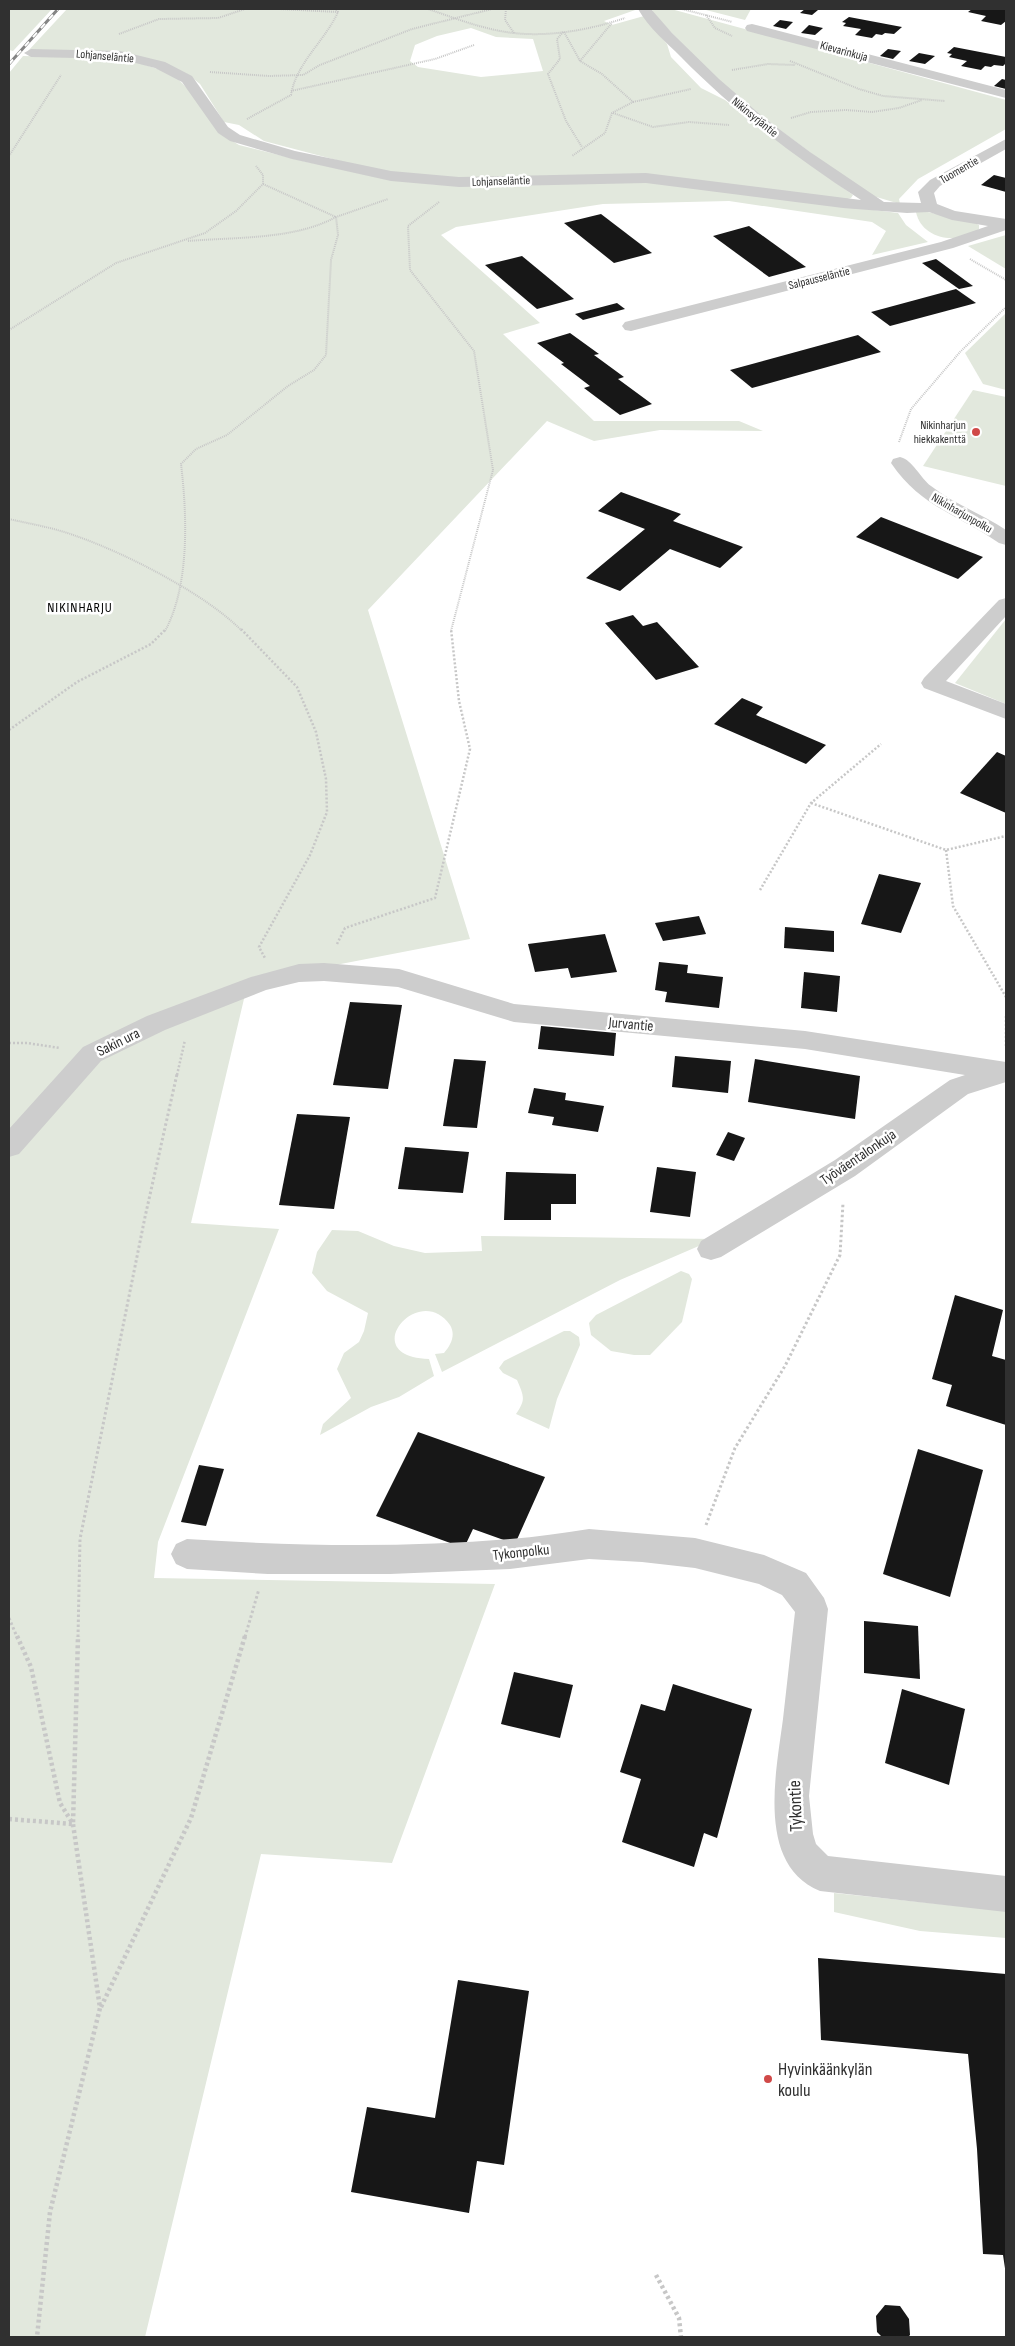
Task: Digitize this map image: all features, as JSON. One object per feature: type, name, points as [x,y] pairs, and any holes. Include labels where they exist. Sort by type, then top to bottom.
[{"type":"street","name":"Nikinsyrjäntie","points":[[645,10],[669,39],[707,76],[767,126],[882,207]]},
{"type":"street","name":"Kievarinkuja","points":[[752,28],[1006,94]]},
{"type":"street","name":"Lohjanseläntie","points":[[30,53],[78,53],[120,56],[172,70],[194,85],[223,130],[235,138],[252,145],[391,176],[458,182],[646,178],[882,207],[931,207],[952,215],[1006,224]]},
{"type":"street","name":"Tuomentie","points":[[931,207],[926,199],[926,192],[935,183],[1006,143]]},
{"type":"street","name":"Salpausseläntie","points":[[631,326],[947,245],[1006,224]]},
{"type":"street","name":"Nikinharjunpolku","points":[[900,463],[910,479],[941,504],[1006,539]]},
{"type":"street","points":[[1006,604],[932,683],[1006,712]]},
{"type":"street","name":"Jurvantie","points":[[260,983],[299,973],[324,972],[398,978],[514,1013],[805,1040],[1006,1072]]},
{"type":"street","name":"Sakin ura","points":[[9,1147],[92,1054],[156,1023],[260,983]]},
{"type":"street","name":"Työväentalonkuja","points":[[711,1248],[845,1168],[959,1087],[1006,1072]]},
{"type":"street","name":"Tykonpolku","points":[[187,1554],[268,1559],[390,1559],[510,1554],[588,1544],[642,1547],[695,1553],[764,1570],[794,1584],[812,1609],[810,1634]]},
{"type":"street","name":"Tykontie","points":[[810,1634],[791,1796],[794,1834],[802,1855],[820,1873],[1006,1894]]},
{"type":"path","points":[[9,156],[78,53],[143,23],[159,19],[218,18],[244,9]]},
{"type":"path","points":[[279,9],[338,12]]},
{"type":"path","points":[[335,9],[338,12]]},
{"type":"path","points":[[428,9],[514,33],[564,32],[612,22],[645,10]]},
{"type":"path","points":[[172,70],[190,69],[269,76],[299,75],[412,29],[492,9]]},
{"type":"path","points":[[506,9],[505,20],[514,33]]},
{"type":"path","points":[[682,9],[752,28]]},
{"type":"path","points":[[692,11],[696,9]]},
{"type":"path","points":[[9,330],[89,278],[119,262],[183,241],[205,232],[224,221],[262,184],[263,175],[250,158],[253,136],[245,128],[245,121],[283,101],[290,95],[299,75],[327,32],[335,24],[338,12]]},
{"type":"path","points":[[580,62],[612,22]]},
{"type":"path","points":[[564,32],[580,62],[602,74],[633,102]]},
{"type":"path","points":[[564,32],[557,39],[562,50],[559,64],[548,74],[566,121],[582,147],[605,133],[612,113],[633,102],[691,89],[707,76],[739,68],[768,64],[798,65]]},
{"type":"path","points":[[291,91],[435,59],[474,45]]},
{"type":"path","points":[[612,113],[653,127],[689,122],[767,126],[811,112],[846,110],[872,112],[900,108],[926,99]]},
{"type":"path","points":[[337,944],[345,928],[435,898],[470,749],[459,701],[451,630],[493,470],[474,351],[410,270],[408,226],[451,192],[474,189],[482,182]]},
{"type":"path","points":[[262,184],[336,217]]},
{"type":"path","points":[[183,241],[288,233],[318,228],[336,217],[394,198]]},
{"type":"path","points":[[9,730],[66,688],[101,668],[134,654],[163,633],[175,610],[179,585],[185,501],[181,464],[196,450],[227,435],[288,386],[314,370],[326,355],[331,260],[338,235],[336,217]]},
{"type":"path","points":[[900,463],[899,442],[911,409],[960,352],[1006,307]]},
{"type":"path","points":[[9,519],[75,535],[115,551],[179,585],[229,618],[296,687],[316,732],[326,779],[328,812],[310,855],[282,902],[259,947],[269,965],[299,973]]},
{"type":"path","points":[[760,890],[811,803],[881,744]]},
{"type":"path","points":[[811,803],[946,850],[1006,836]]},
{"type":"path","points":[[946,850],[953,906],[1006,997]]},
{"type":"path","points":[[100,2008],[73,1824],[80,1539],[145,1217],[192,1010]]},
{"type":"path","points":[[9,1042],[27,1043],[92,1054]]},
{"type":"path","points":[[695,1553],[734,1448],[785,1366],[840,1256],[845,1168]]},
{"type":"path","points":[[37,2337],[50,2212],[100,2008],[191,1818],[268,1559]]},
{"type":"path","points":[[9,1618],[31,1667],[60,1803],[73,1824]]},
{"type":"path","points":[[9,1819],[73,1824]]},
{"type":"path","points":[[656,2274],[679,2318],[681,2337]]},
{"type":"shaded area","points":[[9,9],[52,9],[13,51],[9,50]]},
{"type":"shaded area","points":[[67,9],[638,9],[604,21],[612,25],[644,16],[667,44],[671,57],[701,88],[725,100],[853,195],[851,198],[844,200],[685,179],[456,179],[378,171],[264,141],[239,125],[224,122],[200,84],[190,76],[156,61],[28,51]],"holes":[[[471,28],[496,37],[533,39],[543,71],[481,77],[418,67],[410,61],[415,45],[437,36]]]},
{"type":"shaded area","points":[[652,9],[671,9],[1006,100],[1006,129],[918,179],[899,199],[900,204],[873,196],[827,165],[732,94],[653,14]]},
{"type":"shaded area","points":[[702,9],[751,9],[745,20]]},
{"type":"shaded area","points":[[23,56],[115,58],[136,62],[164,71],[178,79],[192,93],[218,132],[239,145],[307,162],[428,184],[500,187],[573,182],[654,183],[898,213],[906,225],[928,242],[872,255],[886,231],[872,222],[729,201],[603,204],[456,227],[441,235],[540,323],[503,334],[594,421],[739,421],[763,431],[660,430],[594,441],[547,421],[368,610],[470,939],[248,982],[191,1223],[279,1229],[158,1542],[154,1578],[495,1584],[392,1863],[261,1854],[145,2337],[9,2337],[9,73]]},
{"type":"shaded area","points":[[916,212],[928,212],[975,223],[979,225],[979,229],[961,237],[942,237],[925,229]]},
{"type":"shaded area","points":[[1006,235],[1006,269],[968,246]]},
{"type":"shaded area","points":[[1006,313],[1006,390],[983,384],[965,353]]},
{"type":"shaded area","name":"Nikinharjun hiekkakenttä","points":[[973,390],[1006,397],[1006,486],[923,466]]},
{"type":"shaded area","points":[[1006,619],[1006,704],[955,683]]},
{"type":"shaded area","points":[[332,1230],[358,1231],[394,1246],[425,1253],[482,1251],[481,1236],[715,1239],[620,1280],[442,1372],[435,1354],[444,1353],[449,1347],[453,1336],[450,1325],[437,1313],[423,1311],[410,1315],[400,1324],[395,1335],[397,1347],[407,1355],[429,1359],[434,1376],[399,1397],[371,1407],[320,1435],[323,1424],[351,1398],[337,1369],[344,1353],[359,1342],[364,1331],[368,1313],[327,1291],[312,1273],[317,1252]]},
{"type":"shaded area","points":[[681,1271],[689,1274],[692,1279],[682,1322],[650,1355],[634,1355],[611,1351],[591,1335],[589,1323],[596,1315]]},
{"type":"shaded area","points":[[564,1331],[570,1331],[579,1337],[580,1345],[557,1399],[549,1429],[516,1414],[523,1401],[521,1390],[517,1380],[503,1373],[499,1368],[504,1361]]},
{"type":"shaded area","points":[[834,1893],[1006,1911],[1006,1938],[920,1931],[834,1912]]},
{"type":"building","points":[[805,9],[818,10],[812,15],[800,13]]},
{"type":"building","points":[[972,9],[1006,9],[1006,21],[1001,25],[981,21],[986,16],[968,12]]},
{"type":"building","points":[[849,17],[902,27],[894,34],[876,34],[872,38],[855,35],[861,29],[843,26],[846,23],[842,22]]},
{"type":"building","points":[[780,20],[793,22],[786,29],[773,26]]},
{"type":"building","points":[[809,25],[823,28],[815,35],[801,33]]},
{"type":"building","points":[[954,47],[1006,57],[1006,63],[1003,66],[985,66],[981,70],[961,66],[967,61],[949,57],[952,54],[947,53]]},
{"type":"building","points":[[888,49],[901,51],[893,59],[880,56]]},
{"type":"building","points":[[919,53],[935,56],[925,64],[909,61]]},
{"type":"building","points":[[1002,79],[1006,80],[1006,89],[994,86]]},
{"type":"building","points":[[994,175],[1006,178],[1006,192],[981,185]]},
{"type":"building","points":[[601,214],[652,253],[614,263],[564,223]]},
{"type":"building","points":[[749,226],[806,267],[769,277],[713,236]]},
{"type":"building","points":[[522,256],[574,299],[537,309],[485,265]]},
{"type":"building","points":[[936,259],[973,286],[959,289],[922,263]]},
{"type":"building","points":[[956,289],[976,303],[890,326],[871,312]]},
{"type":"building","points":[[617,303],[625,309],[583,320],[575,314]]},
{"type":"building","points":[[570,333],[599,354],[594,355],[624,377],[618,379],[652,404],[620,415],[584,388],[590,386],[537,343]]},
{"type":"building","points":[[858,335],[881,352],[752,388],[730,370]]},
{"type":"building","points":[[621,492],[681,514],[673,521],[743,547],[720,568],[670,549],[620,591],[586,578],[645,529],[598,511]]},
{"type":"building","points":[[881,517],[983,557],[958,579],[856,537]]},
{"type":"building","points":[[633,615],[643,626],[657,622],[699,667],[656,680],[605,623]]},
{"type":"building","points":[[742,698],[763,707],[756,715],[826,745],[806,764],[714,724]]},
{"type":"building","points":[[997,752],[1006,756],[1006,813],[960,793]]},
{"type":"building","points":[[879,874],[921,883],[901,933],[861,924]]},
{"type":"building","points":[[699,916],[706,934],[663,941],[655,923]]},
{"type":"building","points":[[785,927],[834,931],[834,952],[784,948]]},
{"type":"building","points":[[605,934],[617,972],[571,978],[568,968],[535,972],[528,944]]},
{"type":"building","points":[[659,962],[688,965],[687,973],[723,977],[719,1008],[665,1002],[667,992],[655,990]]},
{"type":"building","points":[[804,972],[840,976],[837,1012],[801,1008]]},
{"type":"building","points":[[350,1002],[402,1005],[388,1089],[333,1085]]},
{"type":"building","points":[[541,1026],[616,1033],[614,1056],[538,1049]]},
{"type":"building","points":[[675,1056],[731,1061],[728,1093],[672,1087]]},
{"type":"building","points":[[454,1059],[486,1061],[477,1128],[443,1126]]},
{"type":"building","points":[[755,1059],[860,1076],[855,1119],[748,1102]]},
{"type":"building","points":[[534,1088],[566,1093],[565,1100],[604,1106],[598,1132],[552,1125],[554,1117],[528,1113]]},
{"type":"building","points":[[297,1114],[350,1117],[334,1209],[279,1205]]},
{"type":"building","points":[[728,1132],[745,1138],[734,1161],[716,1155]]},
{"type":"building","points":[[405,1147],[469,1152],[463,1193],[398,1189]]},
{"type":"building","points":[[657,1167],[696,1172],[690,1217],[650,1212]]},
{"type":"building","points":[[506,1172],[576,1174],[576,1204],[551,1204],[551,1220],[504,1220]]},
{"type":"building","points":[[955,1295],[1003,1310],[992,1356],[1006,1360],[1006,1425],[946,1406],[952,1385],[932,1379]]},
{"type":"building","points":[[418,1432],[545,1477],[515,1544],[473,1529],[464,1548],[376,1516]]},
{"type":"building","points":[[918,1449],[983,1470],[950,1597],[883,1574]]},
{"type":"building","points":[[199,1465],[224,1469],[206,1526],[181,1522]]},
{"type":"building","points":[[864,1621],[918,1626],[920,1679],[864,1673]]},
{"type":"building","points":[[514,1672],[573,1685],[560,1738],[501,1724]]},
{"type":"building","points":[[673,1684],[752,1709],[717,1838],[704,1833],[694,1867],[622,1842],[641,1779],[620,1772],[641,1704],[665,1711]]},
{"type":"building","points":[[902,1689],[965,1709],[949,1785],[885,1763]]},
{"type":"building","points":[[818,1958],[1006,1974],[1006,2275],[1003,2255],[983,2254],[977,2149],[968,2054],[821,2040]]},
{"type":"building","points":[[458,1980],[529,1991],[504,2165],[477,2161],[469,2213],[351,2192],[367,2107],[435,2118]]},
{"type":"building","points":[[885,2305],[900,2306],[909,2319],[910,2335],[908,2337],[882,2337],[877,2332],[876,2316]]},
{"type":"railway","points":[[9,64],[58,9]]},
{"type":"place","name":"Nikinharjun hiekkakenttä","points":[[976,432]]},
{"type":"place","name":"Hyvinkäänkylän koulu","points":[[768,2079]]},
{"type":"district","name":"NIKINHARJU","points":[[80,607]]}]
